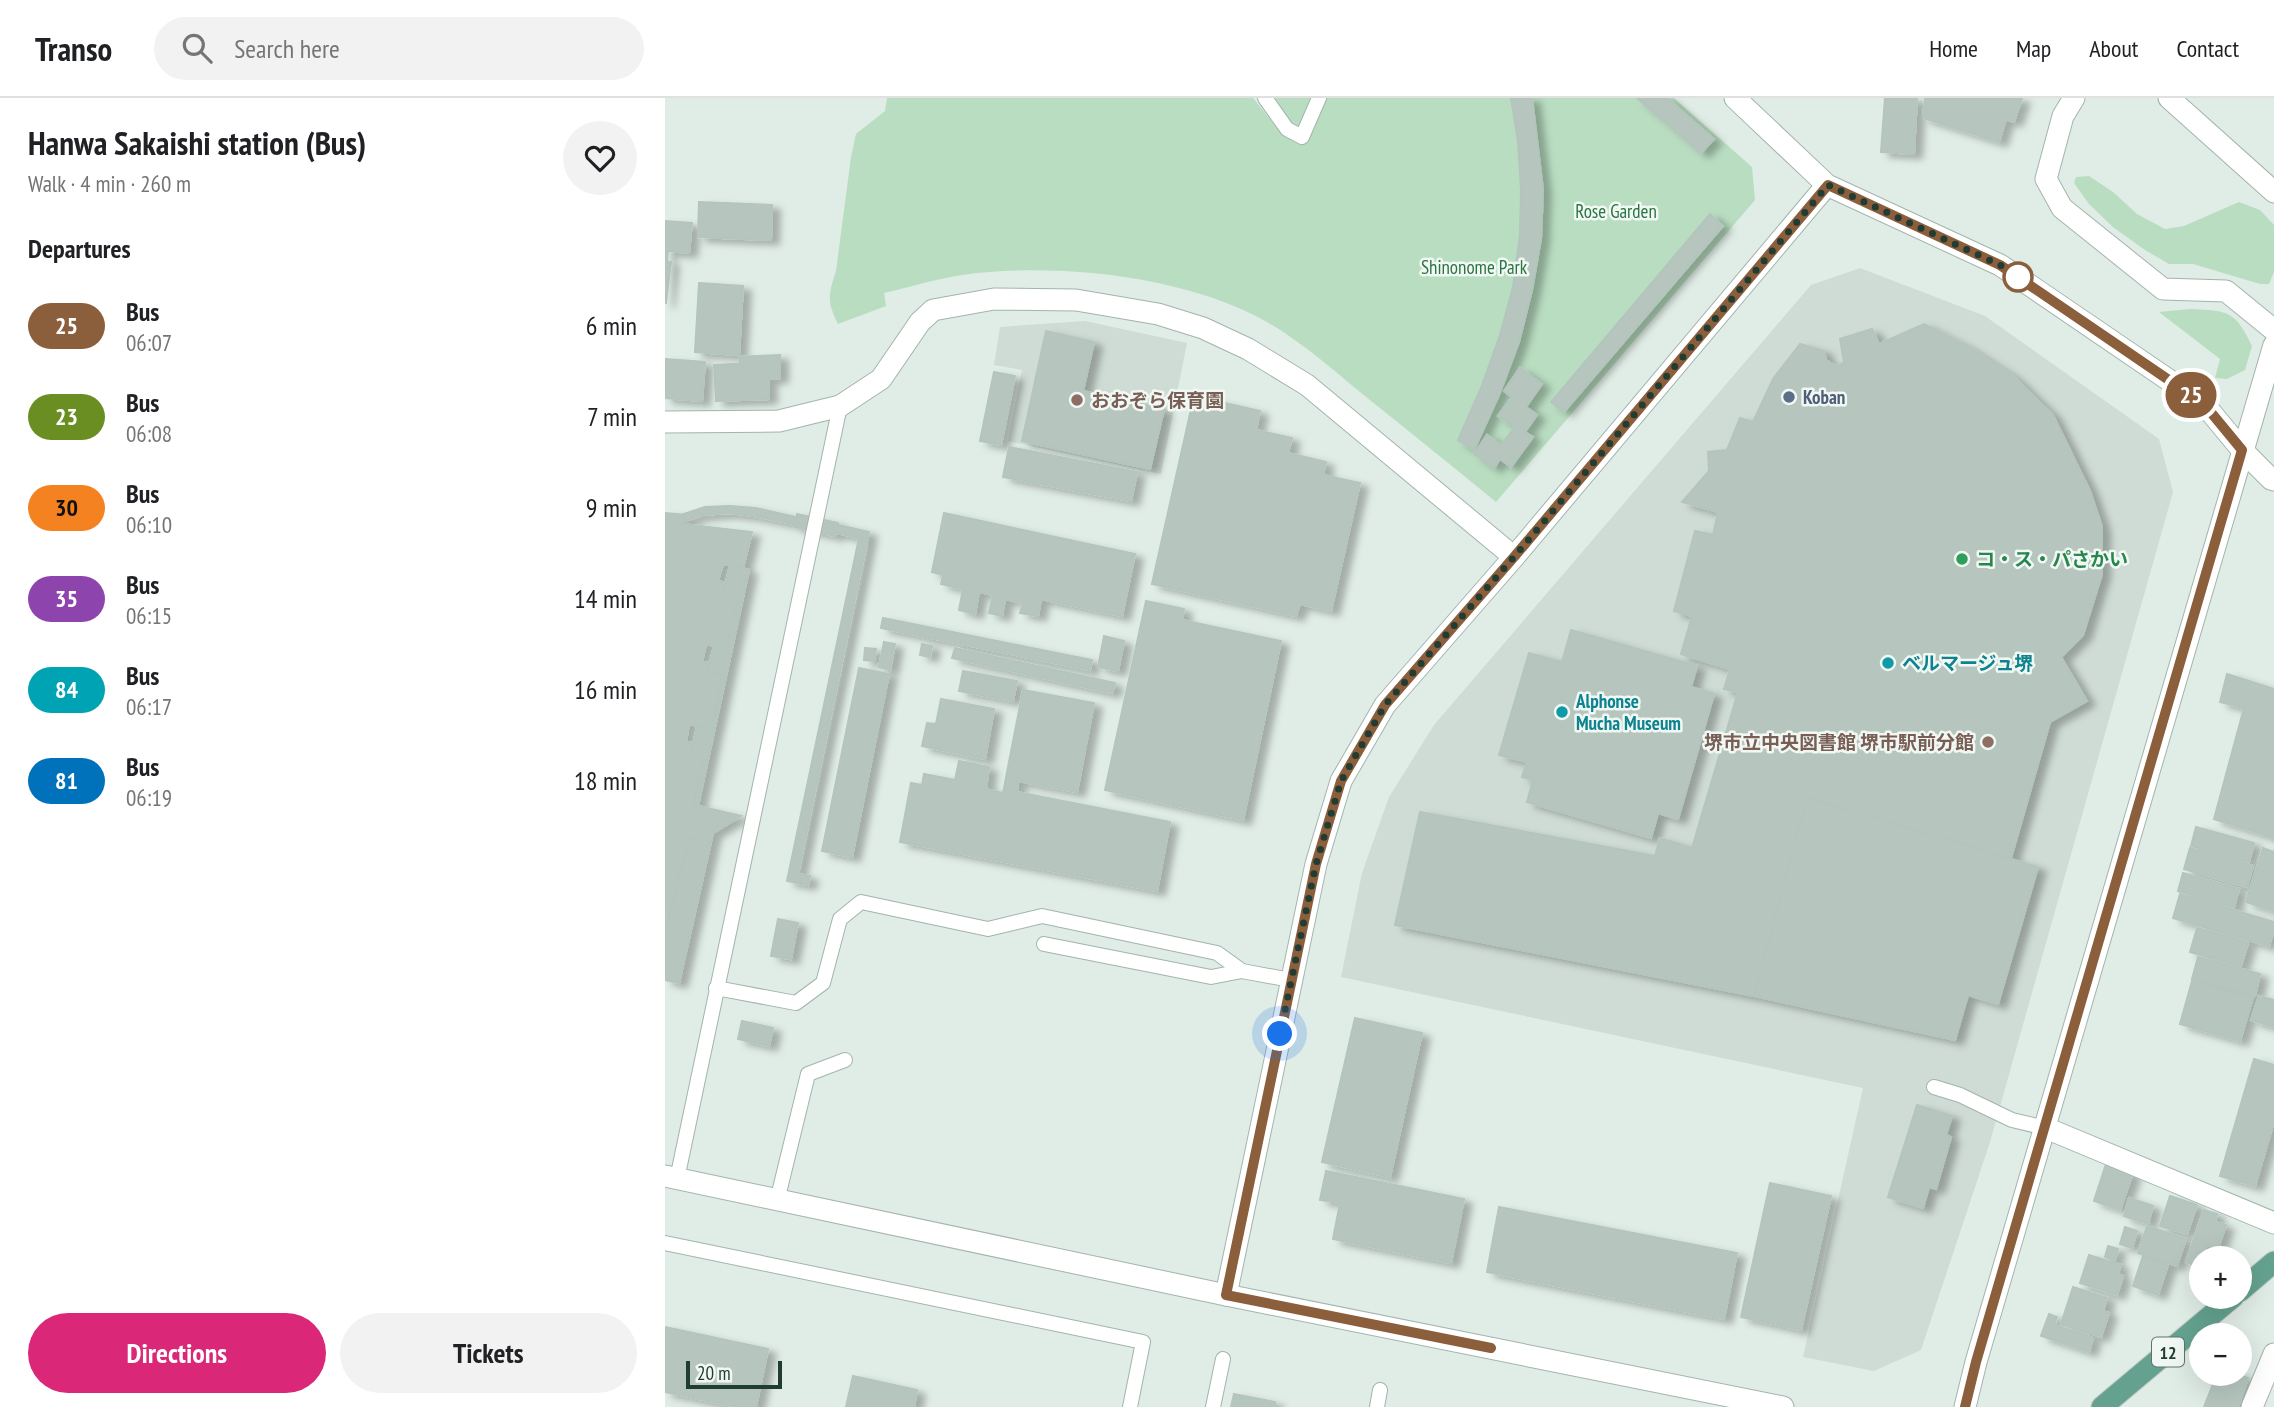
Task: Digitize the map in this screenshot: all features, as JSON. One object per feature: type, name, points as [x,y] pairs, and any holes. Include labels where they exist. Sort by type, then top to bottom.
[{"type":"main road","points":[[2252,1281],[2274,1262]]},
{"type":"main road","name":"12","points":[[2102,1407],[2219,1309]]},
{"type":"street","points":[[1735,98],[1828,185],[2000,265],[2204,404],[2242,450],[2274,480]]},
{"type":"street","points":[[2074,98],[2063,116],[2046,180],[2062,208],[2163,289],[2226,291],[2274,330]]},
{"type":"street","points":[[2169,98],[2274,192]]},
{"type":"street","points":[[1226,1295],[1316,864],[1341,781],[1385,705],[1514,557],[1828,185]]},
{"type":"street","points":[[665,422],[779,421],[839,406],[881,379],[920,322],[933,310],[994,299],[1076,300],[1158,314],[1203,328],[1248,349],[1307,385],[1514,557]]},
{"type":"street","points":[[1965,1407],[2274,345]]},
{"type":"street","points":[[2046,1128],[2274,1223]]},
{"type":"street","points":[[671,1178],[1226,1295],[1783,1407]]},
{"type":"street","points":[[2252,1407],[2274,1354]]},
{"type":"lane","points":[[1265,98],[1287,129],[1302,137],[1319,98]]},
{"type":"lane","points":[[671,1178],[754,820],[839,406]]},
{"type":"lane","points":[[716,988],[796,1003],[823,983],[840,919],[861,902],[988,929],[1042,916],[1216,953],[1242,971]]},
{"type":"lane","points":[[1044,944],[1211,977],[1242,971],[1291,980]]},
{"type":"lane","points":[[777,1201],[808,1074],[845,1060]]},
{"type":"lane","points":[[1934,1087],[1961,1094],[2012,1120],[2046,1128]]},
{"type":"lane","points":[[665,1243],[1143,1342],[1129,1407]]},
{"type":"lane","points":[[1213,1407],[1223,1359]]},
{"type":"lane","points":[[1377,1407],[1380,1390]]},
{"type":"shaded area","points":[[1860,268],[1985,316],[2159,439],[2173,492],[1990,1142],[1921,1350],[1874,1371],[1803,1357],[1863,1088],[1341,977],[1362,873],[1389,797],[1434,725],[1811,285]]},
{"type":"shaded area","points":[[1085,321],[1187,343],[1161,474],[1008,441],[1022,370],[994,365],[1000,327]]},
{"type":"green space","name":"Shinonome Park","points":[[887,98],[1253,98],[1283,135],[1289,119],[1272,98],[1674,98],[1752,167],[1755,200],[1496,502],[1291,337],[1234,306],[1197,293],[1118,276],[1037,270],[998,271],[962,275],[884,293],[886,306],[838,324],[830,304],[830,293],[836,271],[851,157],[856,134],[885,111]]},
{"type":"green space","points":[[2089,176],[2113,192],[2137,214],[2165,229],[2184,226],[2239,202],[2260,210],[2274,225],[2274,272],[2269,284],[2260,284],[2193,264],[2169,264],[2145,250],[2113,227],[2089,204],[2074,183],[2076,177]]},
{"type":"green space","points":[[2190,309],[2222,312],[2235,319],[2252,346],[2245,370],[2227,379],[2215,378],[2220,359],[2159,312]]},
{"type":"building","points":[[1511,98],[1532,98],[1543,190],[1541,239],[1519,342],[1474,450],[1458,440],[1500,335],[1513,287],[1520,235],[1518,141]]},
{"type":"building","points":[[1637,98],[1667,98],[1714,139],[1701,153]]},
{"type":"building","points":[[1885,98],[1917,98],[1914,154],[1881,152]]},
{"type":"building","points":[[1925,98],[2022,98],[2014,122],[2006,119],[1999,142],[1923,118]]},
{"type":"building","points":[[699,202],[772,205],[771,240],[698,237]]},
{"type":"building","points":[[1710,214],[1723,226],[1564,412],[1551,402]]},
{"type":"building","points":[[665,221],[692,223],[689,253],[668,251],[667,261],[665,261]]},
{"type":"building","points":[[665,261],[671,262],[666,303],[665,303]]},
{"type":"building","points":[[699,283],[743,286],[739,355],[695,352]]},
{"type":"building","name":"ベルマージュ堺","points":[[1924,324],[1970,348],[2013,376],[2053,415],[2090,491],[2102,527],[2102,574],[2083,635],[2061,657],[2087,701],[2050,722],[2011,858],[1807,798],[1754,996],[1395,925],[1420,812],[1655,856],[1660,838],[1692,848],[1738,692],[1724,689],[1730,669],[1681,654],[1692,616],[1674,611],[1695,531],[1713,535],[1718,512],[1682,502],[1709,471],[1708,452],[1727,450],[1740,418],[1753,422],[1773,379],[1800,344],[1824,351],[1826,360],[1838,367],[1844,362],[1840,339],[1872,329],[1879,344]]},
{"type":"building","name":"おおぞら保育園","points":[[1046,331],[1094,342],[1083,391],[1164,409],[1150,469],[1022,441]]},
{"type":"building","points":[[780,355],[780,378],[768,379],[768,362],[740,363],[739,357]]},
{"type":"building","points":[[665,359],[705,362],[702,401],[665,398]]},
{"type":"building","points":[[768,362],[769,399],[716,401],[714,365]]},
{"type":"building","points":[[1520,368],[1542,384],[1526,407],[1537,415],[1525,432],[1533,437],[1511,467],[1500,459],[1494,468],[1474,454],[1487,435],[1501,445],[1515,427],[1498,416],[1512,397],[1504,391]]},
{"type":"building","points":[[994,372],[1015,376],[1001,445],[980,441]]},
{"type":"building","points":[[1194,396],[1260,411],[1256,430],[1292,438],[1288,453],[1326,462],[1323,475],[1360,483],[1331,611],[1300,604],[1296,616],[1152,584]]},
{"type":"building","points":[[1009,447],[1137,472],[1131,501],[1003,477]]},
{"type":"building","points":[[705,507],[756,508],[800,518],[799,525],[729,513],[701,515],[683,522],[681,515]]},
{"type":"building","points":[[665,513],[685,515],[684,524],[665,522]]},
{"type":"building","points":[[944,513],[1135,554],[1122,616],[1041,599],[1038,616],[1020,613],[1023,603],[1005,599],[1002,616],[989,613],[993,595],[979,592],[975,614],[959,610],[963,589],[941,584],[943,575],[932,572]]},
{"type":"building","points":[[797,514],[838,523],[835,536],[795,527]]},
{"type":"building","points":[[665,522],[752,532],[743,568],[723,564],[718,581],[726,583],[724,592],[739,596],[727,649],[706,644],[702,662],[710,663],[708,671],[723,674],[711,729],[689,724],[686,742],[693,743],[692,750],[705,753],[694,805],[741,816],[713,833],[689,840],[665,935]]},
{"type":"building","points":[[834,524],[869,532],[798,874],[810,876],[808,885],[787,881],[859,538],[832,532]]},
{"type":"building","points":[[730,565],[749,570],[698,806],[694,805],[705,753],[692,750],[697,726],[711,729],[723,674],[708,671],[714,646],[727,649],[739,596],[724,592]]},
{"type":"building","points":[[1146,601],[1184,609],[1182,620],[1281,641],[1243,820],[1105,790]]},
{"type":"building","points":[[883,618],[1092,660],[1090,670],[881,628]]},
{"type":"building","points":[[1571,630],[1697,666],[1691,687],[1714,694],[1678,819],[1658,813],[1651,838],[1527,802],[1533,780],[1522,777],[1527,762],[1499,755],[1529,653],[1562,662]]},
{"type":"building","points":[[1104,636],[1124,641],[1118,671],[1098,667]]},
{"type":"building","points":[[884,642],[895,644],[890,670],[879,667]]},
{"type":"building","points":[[922,644],[932,646],[930,657],[920,655]]},
{"type":"building","points":[[865,648],[876,649],[874,661],[864,660]]},
{"type":"building","points":[[955,648],[1115,683],[1112,693],[952,658]]},
{"type":"building","points":[[859,668],[889,674],[852,857],[822,851]]},
{"type":"building","points":[[963,671],[1017,681],[1013,701],[959,691]]},
{"type":"building","points":[[2227,674],[2274,689],[2274,838],[2214,819],[2244,708],[2220,702]]},
{"type":"building","points":[[1023,690],[1094,703],[1077,792],[1018,781],[1017,792],[1170,822],[1157,891],[900,842],[911,783],[922,785],[924,774],[955,780],[959,761],[989,767],[986,789],[1003,793]]},
{"type":"building","points":[[941,699],[994,709],[985,759],[922,746],[927,723],[936,724]]},
{"type":"building","points":[[1807,798],[2038,867],[1998,1004],[1968,995],[1955,1040],[1754,996]]},
{"type":"building","points":[[2196,827],[2254,843],[2249,862],[2191,846]]},
{"type":"building","points":[[713,833],[679,983],[665,980],[665,931],[689,840]]},
{"type":"building","points":[[2190,848],[2253,866],[2247,887],[2184,869]]},
{"type":"building","points":[[2263,848],[2274,852],[2274,911],[2246,902]]},
{"type":"building","points":[[2183,873],[2239,889],[2234,907],[2178,891]]},
{"type":"building","points":[[2180,894],[2274,922],[2269,946],[2173,918]]},
{"type":"building","points":[[778,919],[798,923],[791,959],[771,956]]},
{"type":"building","points":[[2197,928],[2248,943],[2241,966],[2190,952]]},
{"type":"building","points":[[2198,957],[2260,974],[2255,996],[2192,979]]},
{"type":"building","points":[[2192,981],[2253,997],[2240,1041],[2180,1024]]},
{"type":"building","points":[[2259,996],[2274,1000],[2274,1027],[2251,1020]]},
{"type":"building","points":[[1355,1018],[1422,1033],[1390,1177],[1322,1162]]},
{"type":"building","points":[[742,1021],[773,1028],[769,1046],[738,1039]]},
{"type":"building","points":[[2254,1059],[2274,1065],[2274,1121],[2255,1186],[2220,1176]]},
{"type":"building","points":[[1917,1105],[1952,1116],[1946,1135],[1951,1137],[1936,1189],[1929,1187],[1923,1208],[1888,1197]]},
{"type":"building","points":[[2106,1164],[2133,1173],[2120,1210],[2094,1201]]},
{"type":"building","points":[[1326,1171],[1464,1199],[1451,1263],[1333,1239],[1340,1203],[1320,1200]]},
{"type":"building","points":[[1770,1183],[1831,1196],[1801,1330],[1741,1317]]},
{"type":"building","points":[[2170,1196],[2197,1205],[2187,1234],[2160,1226]]},
{"type":"building","points":[[2129,1198],[2153,1206],[2148,1224],[2124,1216]]},
{"type":"building","points":[[1499,1207],[1737,1253],[1724,1319],[1487,1272]]},
{"type":"building","points":[[2204,1210],[2217,1214],[2215,1222],[2226,1225],[2219,1246],[2192,1246]]},
{"type":"building","points":[[2147,1226],[2186,1239],[2177,1266],[2138,1253]]},
{"type":"building","points":[[2125,1227],[2137,1231],[2132,1248],[2120,1244]]},
{"type":"building","points":[[2108,1246],[2118,1249],[2114,1261],[2105,1257]]},
{"type":"building","points":[[2089,1255],[2121,1265],[2118,1274],[2123,1276],[2117,1295],[2080,1283]]},
{"type":"building","points":[[2143,1256],[2168,1265],[2158,1295],[2133,1286]]},
{"type":"building","points":[[2073,1287],[2107,1298],[2103,1311],[2109,1313],[2101,1337],[2061,1324]]},
{"type":"building","points":[[2049,1314],[2057,1317],[2054,1325],[2093,1338],[2089,1352],[2041,1336]]},
{"type":"building","points":[[665,1327],[768,1349],[756,1407],[738,1407],[665,1392]]},
{"type":"building","points":[[853,1376],[917,1390],[914,1407],[846,1407]]},
{"type":"building","points":[[2212,1386],[2245,1386],[2238,1407],[2204,1407]]},
{"type":"building","points":[[1234,1394],[1275,1402],[1275,1407],[1231,1407]]},
{"type":"bus line","name":"25","points":[[1491,1348],[1226,1295],[1316,864],[1341,781],[1385,705],[1514,557],[1828,185],[2000,265],[2204,404],[2242,450],[1965,1407]]},
{"type":"place","name":"Koban","points":[[1789,397]]},
{"type":"place","name":"おおぞら保育園","points":[[1077,400]]},
{"type":"place","name":"コ・ス・パさかい","points":[[1962,559]]},
{"type":"place","name":"ベルマージュ堺","points":[[1888,663]]},
{"type":"place","name":"Alphonse Mucha Museum","points":[[1562,712]]},
{"type":"place","name":"堺市立中央図書館 堺市駅前分館","points":[[1988,742]]},
{"type":"route","points":[[1280,1034],[1316,864],[1341,781],[1385,705],[1514,557],[1828,185],[2000,265],[2022,280],[2018,277]]},
{"type":"park label","name":"Rose Garden","points":[[1616,211]]}]
